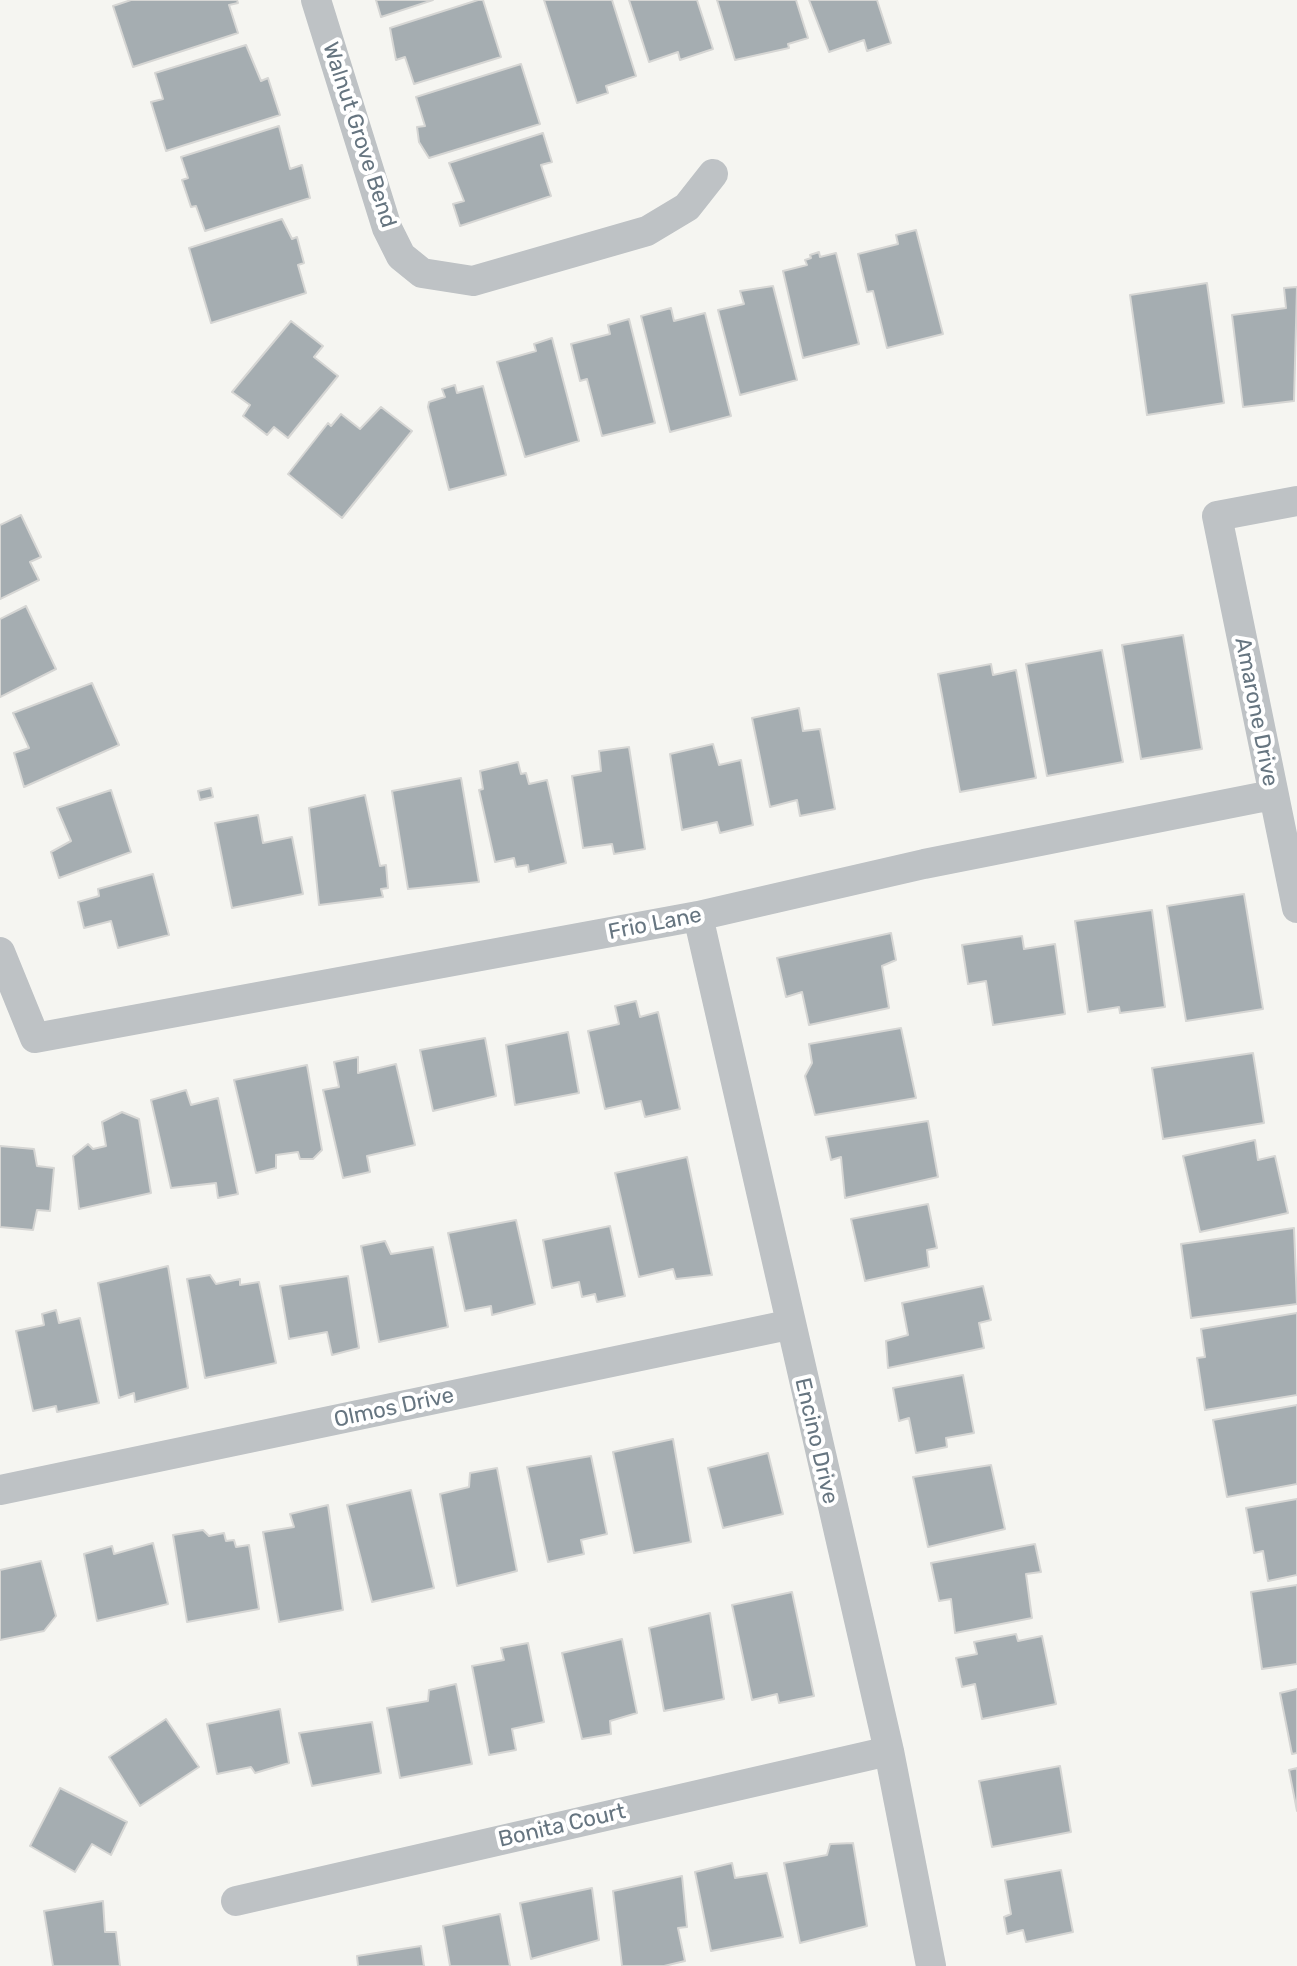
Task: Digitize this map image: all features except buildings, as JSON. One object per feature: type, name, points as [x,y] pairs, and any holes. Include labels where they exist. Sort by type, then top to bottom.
[{"type":"street","name":"Walnut Grove Bend","points":[[316,0],[387,228],[401,256],[422,273],[473,281],[647,231],[687,207],[713,174]]},
{"type":"street","name":"Amarone Drive","points":[[1297,501],[1217,516],[1297,908]]},
{"type":"street","name":"Frio Lane","points":[[0,952],[35,1038],[698,916],[924,864],[1272,795]]},
{"type":"street","name":"Encino Drive","points":[[698,916],[788,1325],[889,1751],[931,1966]]},
{"type":"street","name":"Olmos Drive","points":[[0,1490],[788,1325]]},
{"type":"street","name":"Bonita Court","points":[[236,1901],[889,1751]]}]
